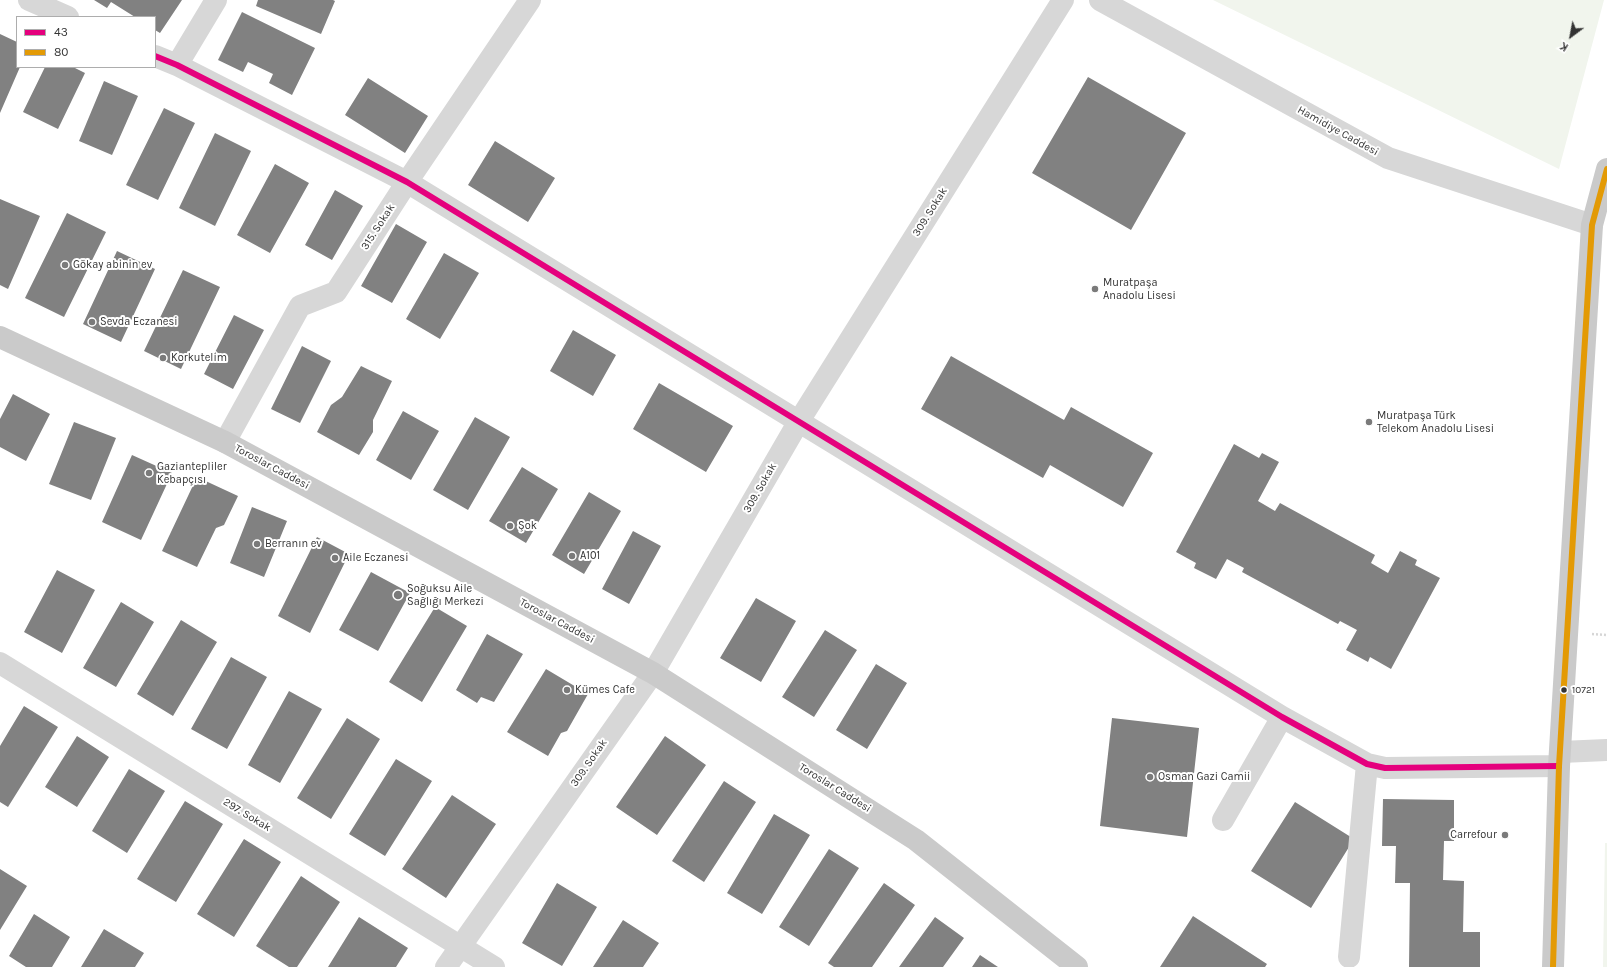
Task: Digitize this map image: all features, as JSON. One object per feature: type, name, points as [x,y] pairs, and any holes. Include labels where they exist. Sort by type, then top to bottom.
[{"type":"main road","points":[[1553,967],[1560,759],[1592,225],[1607,169]]},
{"type":"main road","name":"Toroslar Caddesi","points":[[0,337],[225,442],[652,673],[916,840],[1077,967]]},
{"type":"street","points":[[29,0],[66,16]]},
{"type":"street","points":[[177,65],[216,0]]},
{"type":"street","name":"315. Sokak","points":[[225,442],[300,306],[336,292],[407,182],[530,0]]},
{"type":"street","name":"309. Sokak","points":[[446,967],[652,673],[799,421],[1063,0]]},
{"type":"street","name":"Hamidiye Caddesi","points":[[1100,0],[1388,158],[1592,225]]},
{"type":"street","points":[[156,56],[177,65],[407,182],[1282,717],[1367,764],[1385,768],[1560,759],[1607,750]]},
{"type":"street","name":"297. Sokak","points":[[0,664],[494,967]]},
{"type":"street","points":[[1223,820],[1282,717]]},
{"type":"street","points":[[1349,957],[1367,764]]},
{"type":"shaded area","points":[[1213,0],[1604,0],[1559,169]]},
{"type":"shaded area","points":[[1605,843],[1607,843],[1607,967],[1603,967]]},
{"type":"building","points":[[94,0],[182,0],[160,33],[156,31],[156,16],[133,16],[111,2],[107,8]]},
{"type":"building","points":[[258,0],[335,1],[321,34],[256,6]]},
{"type":"building","points":[[242,12],[315,48],[292,95],[269,83],[273,74],[248,62],[243,72],[218,60]]},
{"type":"building","points":[[0,34],[16,42],[16,68],[20,68],[0,113]]},
{"type":"building","points":[[45,68],[75,68],[85,73],[58,129],[23,112]]},
{"type":"building","points":[[1088,77],[1186,133],[1131,230],[1032,173]]},
{"type":"building","points":[[368,78],[428,116],[405,153],[345,115]]},
{"type":"building","points":[[104,81],[138,96],[112,155],[79,141]]},
{"type":"building","points":[[164,108],[195,123],[158,200],[126,185]]},
{"type":"building","points":[[215,133],[251,151],[215,226],[179,208]]},
{"type":"building","points":[[495,141],[555,178],[528,222],[468,185]]},
{"type":"building","points":[[275,164],[309,183],[270,253],[237,235]]},
{"type":"building","points":[[335,190],[363,206],[332,260],[305,245]]},
{"type":"building","points":[[0,199],[40,216],[8,289],[0,285]]},
{"type":"building","name":"Gökay abinin ev","points":[[67,213],[106,232],[64,317],[25,298]]},
{"type":"building","points":[[396,224],[427,242],[392,303],[361,286]]},
{"type":"building","points":[[117,251],[155,269],[121,342],[83,324]]},
{"type":"building","points":[[444,253],[479,273],[440,339],[406,319]]},
{"type":"building","points":[[183,270],[220,287],[181,369],[144,351]]},
{"type":"building","points":[[234,315],[264,330],[233,389],[204,374]]},
{"type":"building","points":[[573,330],[616,355],[593,396],[550,371]]},
{"type":"building","points":[[302,346],[331,361],[300,423],[271,409]]},
{"type":"building","points":[[951,356],[1064,420],[1071,407],[1153,453],[1123,507],[1050,465],[1043,478],[921,409]]},
{"type":"building","points":[[361,366],[392,381],[373,420],[373,432],[359,455],[317,432],[331,405],[342,397]]},
{"type":"building","points":[[659,383],[733,426],[706,472],[633,429]]},
{"type":"building","points":[[13,394],[50,414],[26,461],[0,447],[0,419]]},
{"type":"building","points":[[403,411],[439,431],[411,480],[376,460]]},
{"type":"building","points":[[475,417],[510,437],[468,510],[433,490]]},
{"type":"building","points":[[74,422],[116,438],[91,500],[49,484]]},
{"type":"building","points":[[1234,444],[1259,458],[1262,453],[1279,462],[1258,501],[1275,511],[1280,503],[1375,555],[1371,563],[1388,573],[1400,551],[1417,560],[1415,565],[1440,578],[1391,669],[1370,657],[1368,662],[1346,650],[1357,630],[1340,621],[1338,624],[1242,572],[1244,568],[1227,559],[1216,579],[1194,568],[1196,563],[1176,552]]},
{"type":"building","points":[[132,455],[172,473],[141,540],[102,522]]},
{"type":"building","points":[[522,467],[558,489],[526,543],[489,521]]},
{"type":"building","points":[[197,477],[238,496],[224,525],[216,528],[197,567],[162,551]]},
{"type":"building","points":[[589,492],[621,511],[584,574],[552,555]]},
{"type":"building","name":"Berranın ev","points":[[252,507],[287,521],[264,577],[230,563]]},
{"type":"building","points":[[633,531],[661,546],[629,604],[602,589]]},
{"type":"building","points":[[317,537],[349,554],[310,633],[278,616]]},
{"type":"building","points":[[57,570],[95,590],[62,653],[24,632]]},
{"type":"building","points":[[371,572],[410,593],[378,651],[339,630]]},
{"type":"building","points":[[756,598],[796,621],[761,682],[720,658]]},
{"type":"building","points":[[121,602],[154,622],[116,687],[83,668]]},
{"type":"building","points":[[435,607],[467,626],[422,702],[389,682]]},
{"type":"building","points":[[181,620],[217,642],[173,716],[137,694]]},
{"type":"building","points":[[825,630],[857,650],[814,717],[782,697]]},
{"type":"building","points":[[487,634],[523,654],[494,702],[481,697],[477,703],[456,690]]},
{"type":"building","points":[[231,657],[267,677],[227,749],[191,729]]},
{"type":"building","points":[[876,664],[907,683],[867,749],[836,730]]},
{"type":"building","points":[[546,669],[588,694],[567,731],[561,733],[548,756],[507,732]]},
{"type":"building","points":[[289,691],[322,709],[280,783],[248,765]]},
{"type":"building","points":[[24,706],[58,727],[8,807],[0,802],[0,746]]},
{"type":"building","points":[[347,718],[380,739],[331,819],[297,798]]},
{"type":"building","name":"Osman Gazi Camii","points":[[1112,718],[1199,728],[1187,837],[1100,826]]},
{"type":"building","points":[[77,736],[109,757],[77,807],[45,787]]},
{"type":"building","points":[[665,736],[706,765],[657,835],[616,807]]},
{"type":"building","points":[[396,759],[432,781],[385,856],[349,834]]},
{"type":"building","points":[[129,769],[165,791],[127,853],[92,831]]},
{"type":"building","points":[[724,781],[756,802],[704,882],[672,861]]},
{"type":"building","points":[[452,795],[496,824],[446,898],[402,869]]},
{"type":"building","points":[[1383,799],[1454,800],[1454,841],[1444,841],[1443,880],[1464,881],[1463,932],[1480,932],[1480,967],[1409,967],[1410,883],[1395,883],[1396,846],[1382,846]]},
{"type":"building","points":[[185,801],[223,824],[176,902],[137,879]]},
{"type":"building","points":[[1295,802],[1354,839],[1311,908],[1251,871]]},
{"type":"building","points":[[774,814],[810,835],[762,914],[727,893]]},
{"type":"building","points":[[244,839],[281,862],[234,937],[197,914]]},
{"type":"building","points":[[829,849],[859,868],[809,946],[779,927]]},
{"type":"building","points":[[0,869],[27,886],[0,930]]},
{"type":"building","points":[[301,876],[340,902],[297,967],[289,967],[256,946]]},
{"type":"building","points":[[557,883],[597,907],[562,966],[522,943]]},
{"type":"building","points":[[884,883],[915,905],[872,967],[834,967],[828,963]]},
{"type":"building","points":[[34,914],[70,937],[52,967],[26,967],[9,956]]},
{"type":"building","points":[[1193,916],[1267,964],[1265,967],[1160,967]]},
{"type":"building","points":[[359,917],[408,948],[396,967],[328,967]]},
{"type":"building","points":[[935,917],[964,938],[943,967],[899,967]]},
{"type":"building","points":[[623,920],[659,943],[643,967],[593,967]]},
{"type":"building","points":[[104,929],[144,953],[135,967],[81,967]]},
{"type":"building","points":[[980,955],[998,967],[972,967]]},
{"type":"transit line","name":"43","points":[[156,56],[177,65],[407,182],[1282,717],[1367,764],[1385,768],[1559,766]]},
{"type":"transit line","name":"80","points":[[1553,967],[1559,766],[1592,225],[1607,169]]},
{"type":"place","name":"Gökay abinin ev","points":[[65,265]]},
{"type":"place","name":"Muratpaşa Anadolu Lisesi","points":[[1095,289]]},
{"type":"place","name":"Sevda Eczanesi","points":[[92,322]]},
{"type":"place","name":"Korkutelim","points":[[163,358]]},
{"type":"place","name":"Muratpaşa Türk Telekom Anadolu Lisesi","points":[[1369,422]]},
{"type":"place","name":"Gaziantepliler Kebapçısı","points":[[149,473]]},
{"type":"place","name":"Şok","points":[[510,526]]},
{"type":"place","name":"Berranın ev","points":[[257,544]]},
{"type":"place","name":"A101","points":[[572,556]]},
{"type":"place","name":"Aile Eczanesi","points":[[335,558]]},
{"type":"place","name":"Soğuksu Aile Sağlığı Merkezi","points":[[398,595]]},
{"type":"place","name":"Kümes Cafe","points":[[567,690]]},
{"type":"place","name":"10721","points":[[1564,690]]},
{"type":"place","name":"Osman Gazi Camii","points":[[1150,777]]},
{"type":"place","name":"Carrefour","points":[[1505,835]]}]
